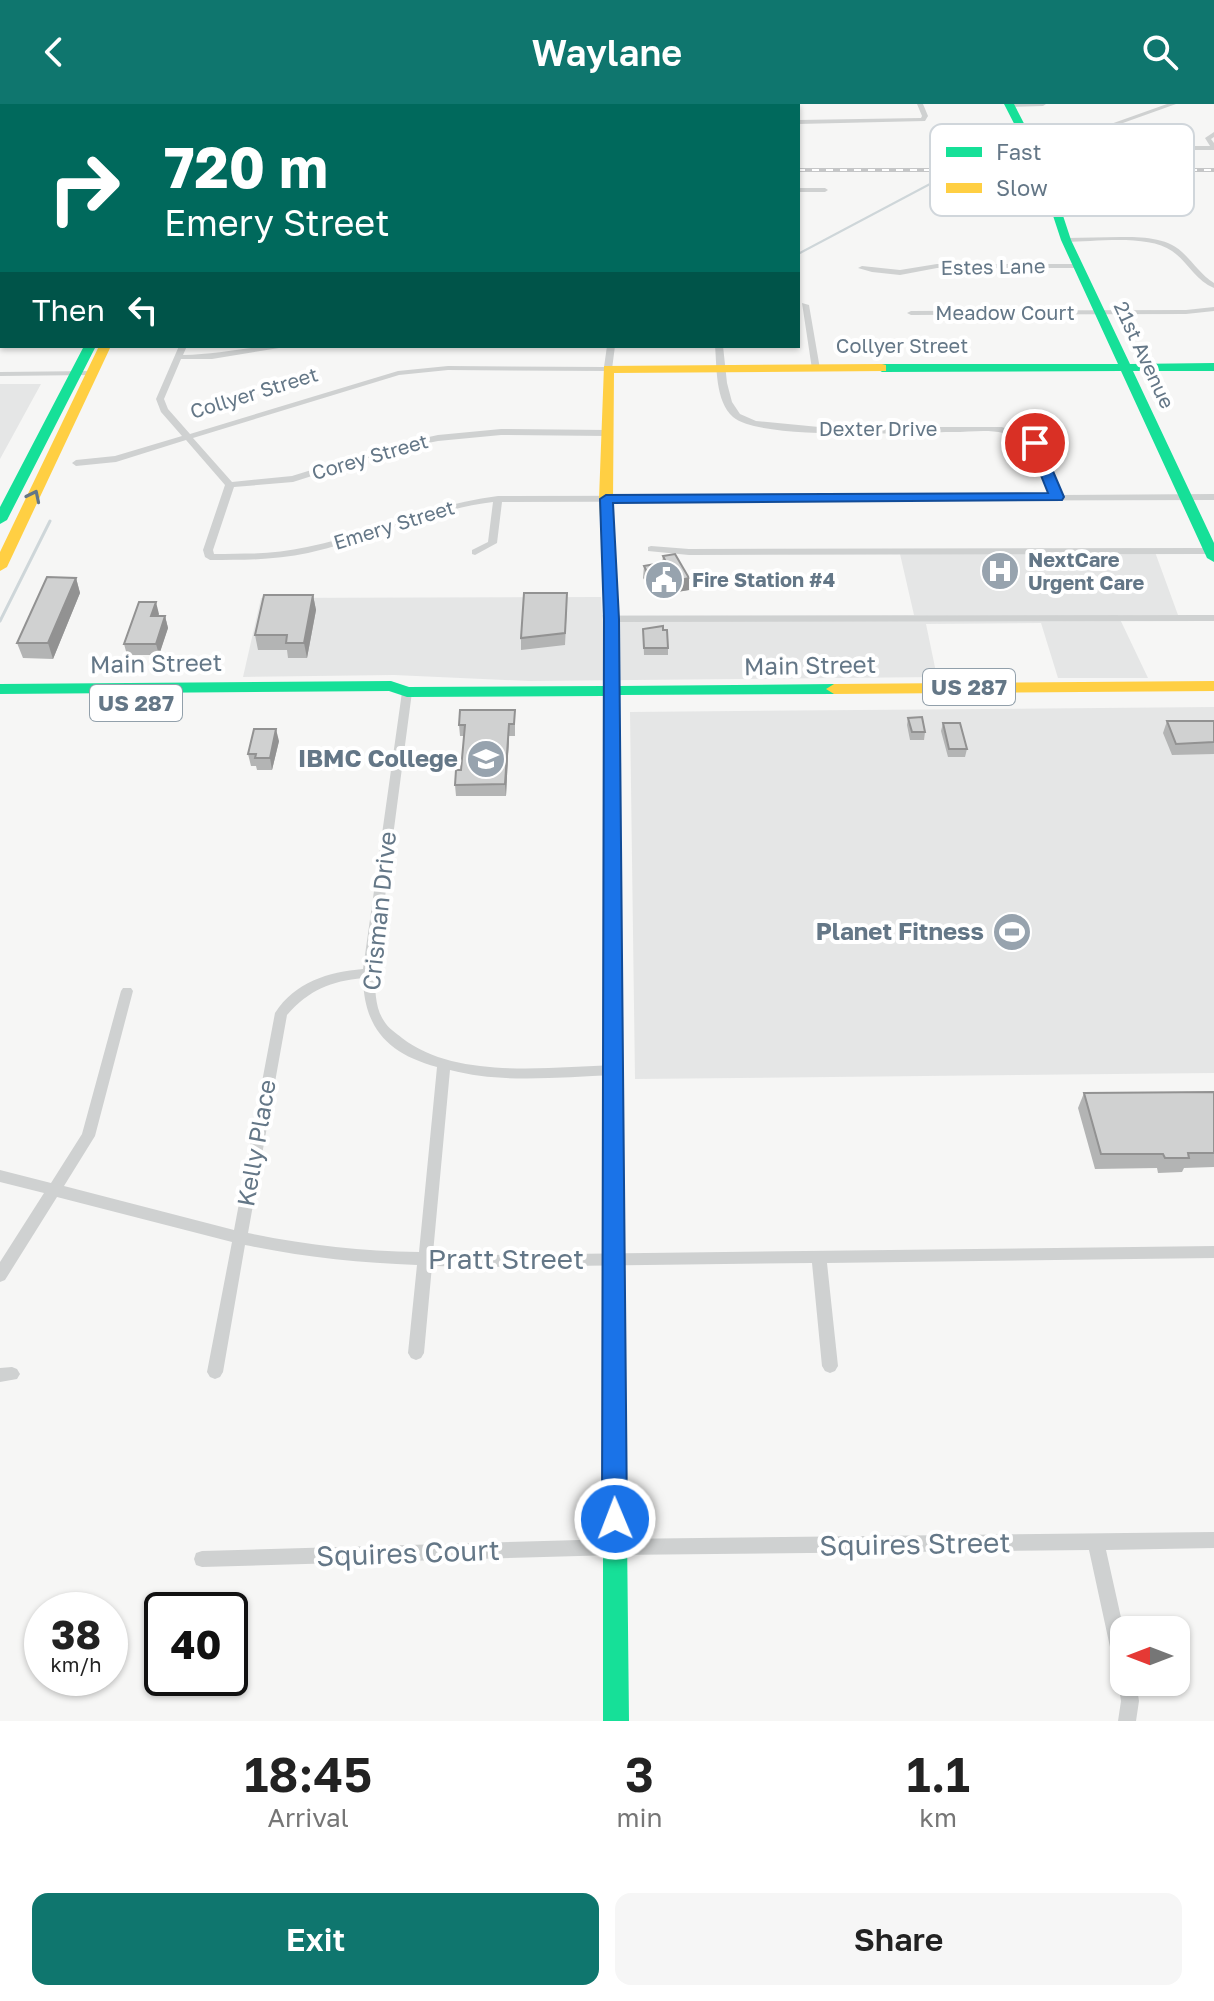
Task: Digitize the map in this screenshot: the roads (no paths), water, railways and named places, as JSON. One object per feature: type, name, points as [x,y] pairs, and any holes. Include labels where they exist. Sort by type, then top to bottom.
[{"type":"main road","name":"21st Avenue","points":[[1010,104],[1020,124]]},
{"type":"main road","name":"21st Avenue","points":[[1058,216],[1066,240],[1212,554]]},
{"type":"main road","points":[[0,567],[83,373],[89,348]]},
{"type":"main road","points":[[0,520],[83,373],[103,348]]},
{"type":"main road","name":"Collyer Street","points":[[608,369],[1214,367]]},
{"type":"main road","points":[[608,369],[606,499],[611,619],[616,1721]]},
{"type":"main road","name":"Main Street","points":[[0,689],[391,686],[407,692],[611,692],[1214,686]]},
{"type":"main road","name":"Main Street","points":[[0,702],[390,699],[407,692]]},
{"type":"street","points":[[800,122],[923,120],[925,116],[920,104]]},
{"type":"street","points":[[1010,104],[1043,104]]},
{"type":"street","points":[[1116,124],[1173,104]]},
{"type":"street","points":[[1214,134],[1208,138],[1214,148]]},
{"type":"street","points":[[800,190],[825,190]]},
{"type":"street","name":"Estes Lane","points":[[1066,240],[1162,244],[1177,252],[1195,274],[1214,286]]},
{"type":"street","name":"Estes Lane","points":[[862,268],[891,274],[918,272],[937,266],[1078,266]]},
{"type":"street","points":[[805,305],[816,369]]},
{"type":"street","name":"Meadow Court","points":[[911,313],[1100,313],[1214,309]]},
{"type":"street","points":[[182,348],[160,399],[164,410],[230,485]]},
{"type":"street","points":[[178,357],[220,356],[267,348]]},
{"type":"street","points":[[608,369],[611,348]]},
{"type":"street","name":"Dexter Drive","points":[[719,348],[730,408],[747,423],[766,428],[993,430],[1018,434],[1028,438],[1039,449],[1057,497]]},
{"type":"street","name":"Collyer Street","points":[[76,463],[116,459],[398,373],[448,368],[608,369]]},
{"type":"street","points":[[0,374],[83,373]]},
{"type":"street","name":"Corey Street","points":[[230,485],[293,479],[395,447],[438,438],[501,432],[607,433]]},
{"type":"street","name":"Emery Street","points":[[230,485],[208,550],[210,557],[268,556],[320,547],[454,505],[498,499],[1214,497]]},
{"type":"street","points":[[475,552],[492,543],[498,499]]},
{"type":"street","points":[[651,549],[689,552],[1212,554]]},
{"type":"street","points":[[611,619],[1214,618]]},
{"type":"street","name":"Crisman Drive","points":[[407,692],[369,973],[369,997],[383,1031],[404,1047],[444,1065],[475,1071],[614,1070]]},
{"type":"street","name":"Kelly Place","points":[[215,1372],[281,1013],[310,984],[369,973]]},
{"type":"street","points":[[0,1275],[88,1136],[127,991]]},
{"type":"street","points":[[416,1353],[444,1065]]},
{"type":"street","name":"Pratt Street","points":[[0,1176],[240,1238],[299,1250],[361,1257],[819,1258],[1214,1252]]},
{"type":"street","points":[[819,1258],[830,1366]]},
{"type":"street","name":"Squires Street","points":[[615,1547],[1214,1540]]},
{"type":"street","points":[[1096,1542],[1112,1616]]},
{"type":"street","name":"Squires Court","points":[[202,1559],[615,1547]]},
{"type":"street","points":[[1127,1721],[1129,1696]]},
{"type":"waterway","points":[[800,253],[930,184]]},
{"type":"waterway","points":[[0,621],[50,521]]},
{"type":"railway","points":[[800,170],[930,170]]},
{"type":"railway","points":[[1194,170],[1214,170]]},
{"type":"place","name":"NextCare Urgent Care","points":[[1000,571]]},
{"type":"place","name":"Fire Station #4","points":[[664,580]]},
{"type":"place","name":"IBMC College","points":[[486,759]]},
{"type":"place","name":"Planet Fitness","points":[[1012,932]]}]
